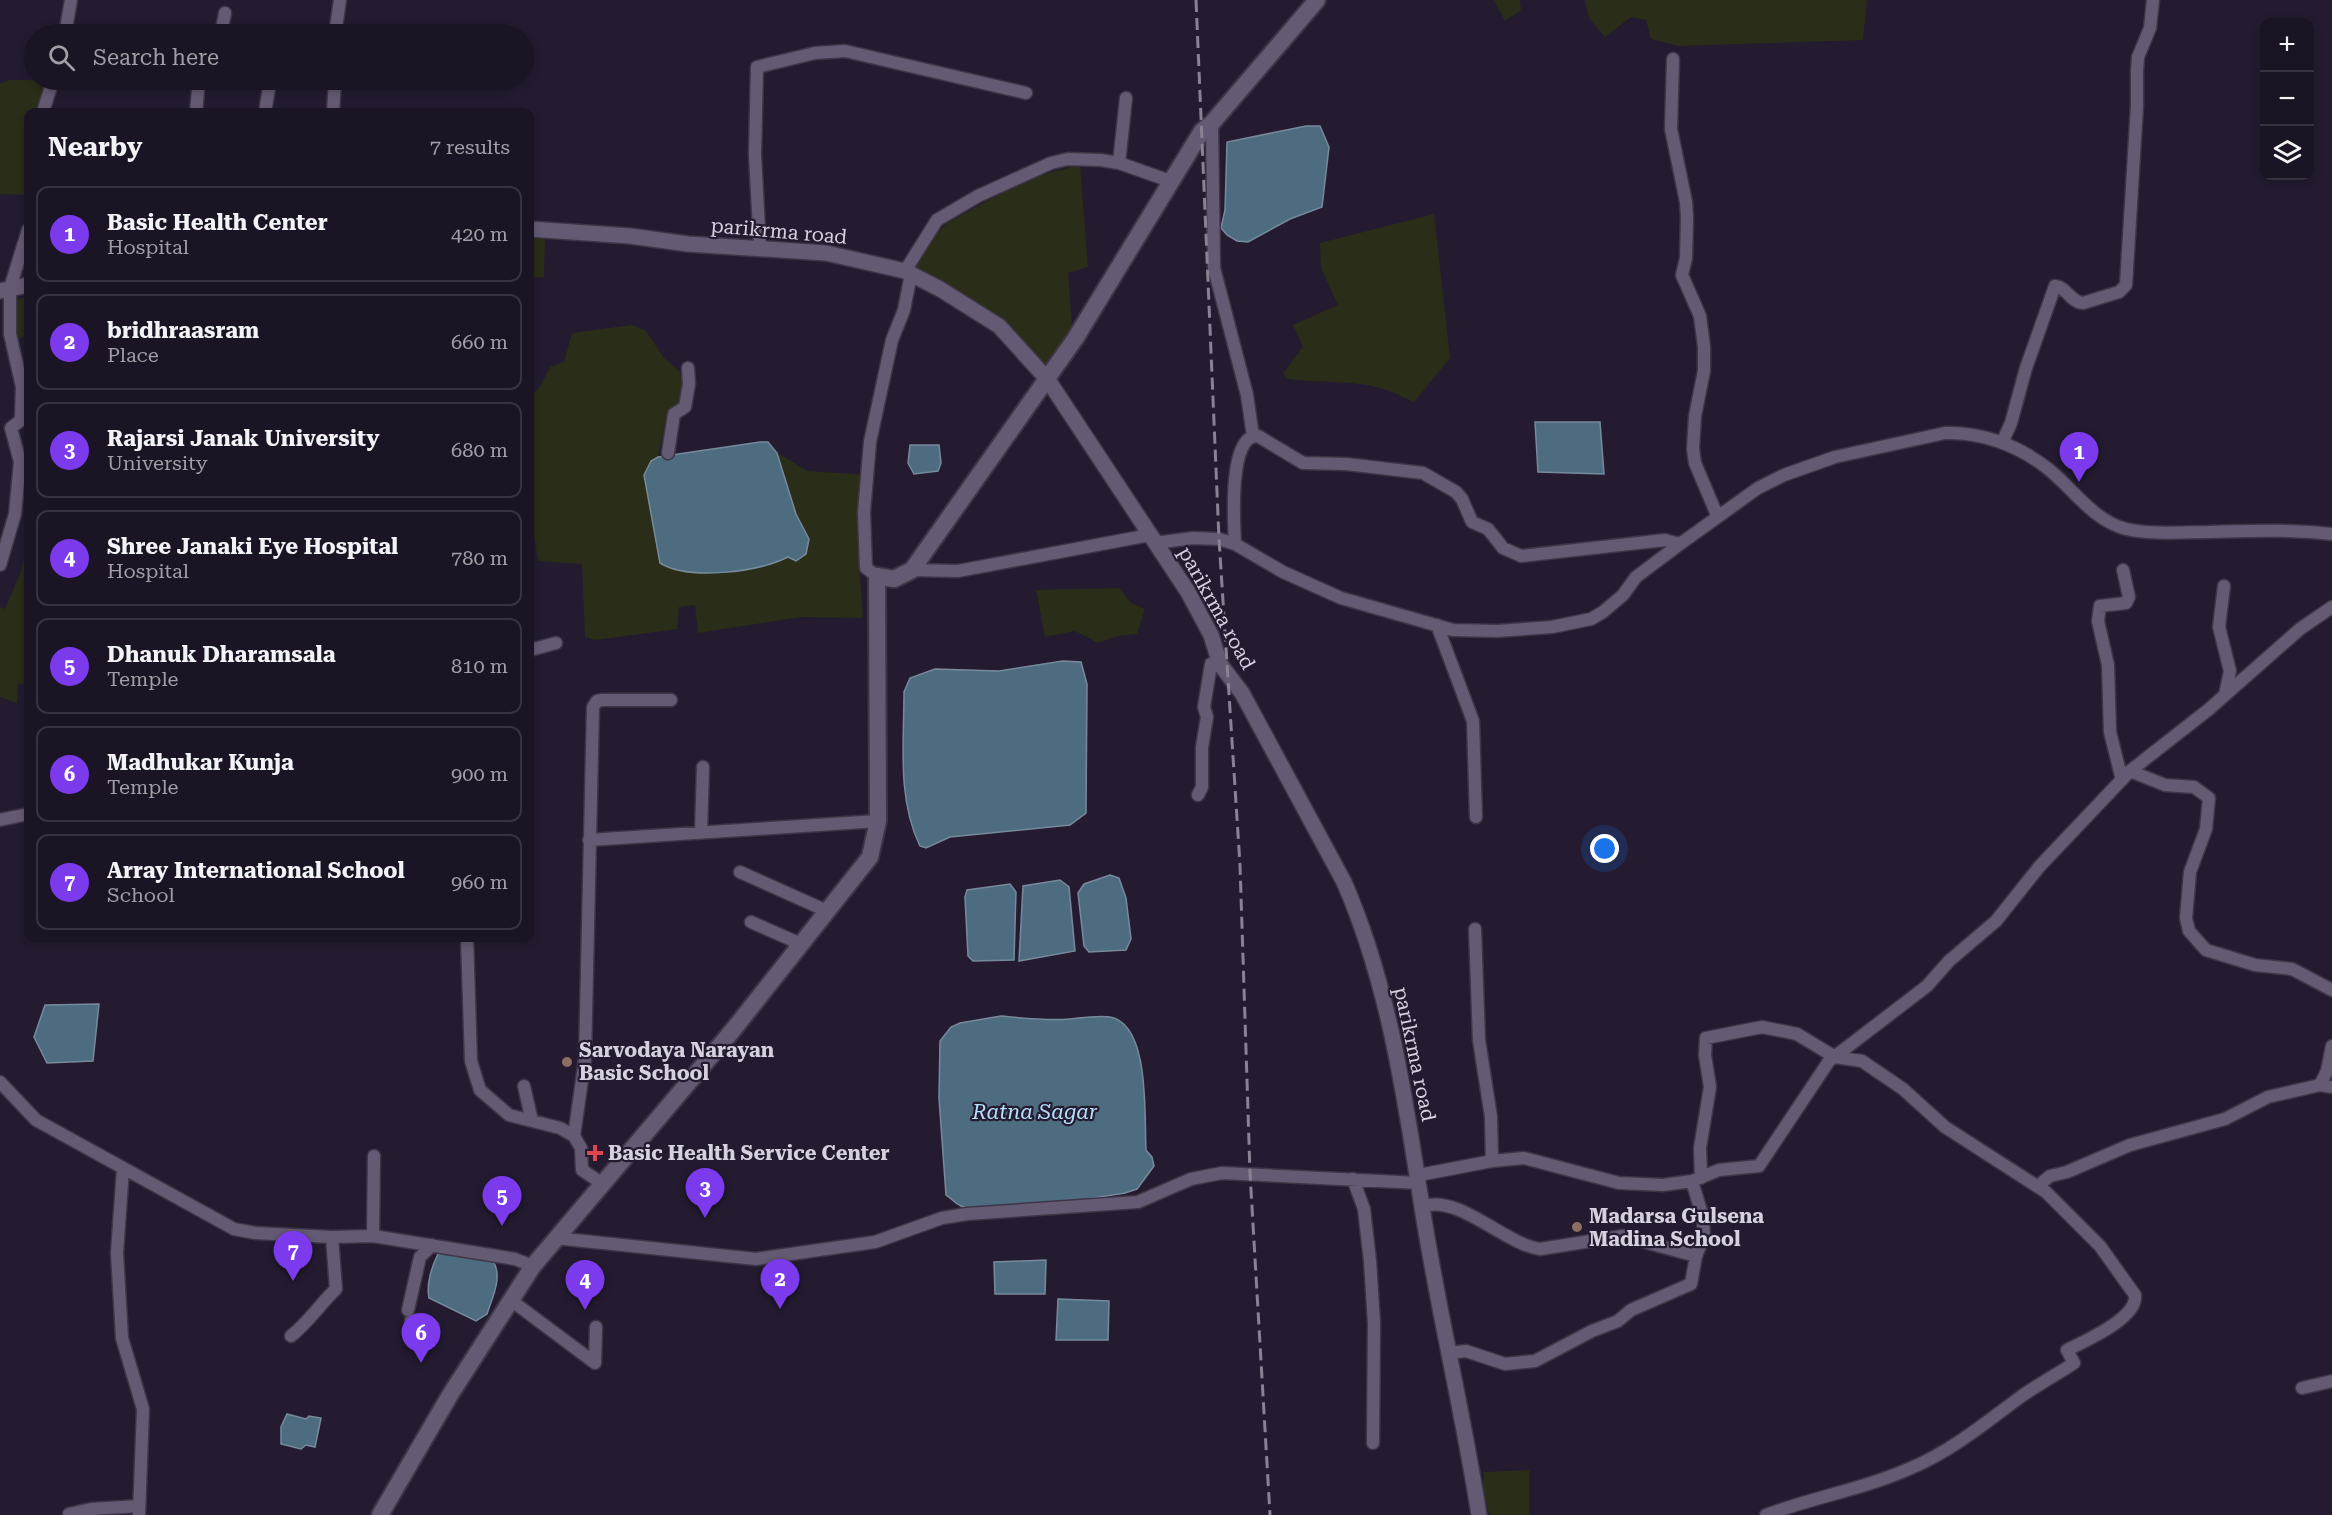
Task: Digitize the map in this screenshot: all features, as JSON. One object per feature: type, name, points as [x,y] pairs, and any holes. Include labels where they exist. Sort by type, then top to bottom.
[{"type":"main road","points":[[380,1515],[450,1395],[533,1266],[733,1030],[870,857],[878,821],[877,576],[894,579],[912,570],[1048,380],[1173,182],[1202,131],[1212,123],[1317,0]]},
{"type":"street","points":[[67,24],[71,0]]},
{"type":"street","points":[[336,24],[340,0]]},
{"type":"street","points":[[2002,443],[2011,423],[2026,368],[2055,286],[2061,286],[2077,302],[2084,303],[2119,292],[2126,285],[2137,71],[2139,57],[2150,28],[2154,0]]},
{"type":"street","points":[[223,24],[225,13]]},
{"type":"street","points":[[760,248],[755,156],[757,67],[815,53],[845,51],[1026,93]]},
{"type":"street","points":[[1673,59],[1671,129],[1686,202],[1687,218],[1686,258],[1682,274],[1700,316],[1704,348],[1704,371],[1695,416],[1693,449],[1695,463],[1717,515]]},
{"type":"street","points":[[44,108],[50,90]]},
{"type":"street","points":[[196,108],[198,90]]},
{"type":"street","points":[[266,108],[269,90]]},
{"type":"street","points":[[333,108],[334,90]]},
{"type":"street","points":[[1119,163],[1126,98]]},
{"type":"street","points":[[1212,123],[1214,268],[1247,395],[1253,436]]},
{"type":"street","points":[[877,576],[866,568],[864,542],[870,442],[892,340],[904,310],[908,273],[937,220],[978,196],[1068,159],[1119,163],[1173,182]]},
{"type":"street","name":"parikrma road","points":[[534,229],[826,253],[908,273],[940,288],[999,326],[1048,380],[1153,539],[1206,626],[1220,664],[1242,693],[1344,882],[1358,914],[1394,1048],[1479,1515]]},
{"type":"street","points":[[0,565],[15,514],[21,462],[15,424],[22,387],[10,334],[5,289],[24,240]]},
{"type":"street","points":[[5,289],[24,286]]},
{"type":"street","points":[[668,453],[674,414],[685,407],[689,384],[688,368]]},
{"type":"street","points":[[912,570],[958,571],[1153,539],[1219,539],[1235,544],[1283,572],[1341,598],[1453,630],[1497,631],[1552,627],[1590,619],[1613,604],[1636,577],[1717,515],[1784,475],[1835,457],[1945,433],[1974,434],[2002,443],[2035,459],[2099,515],[2127,529],[2151,533],[2241,531],[2332,534]]},
{"type":"street","points":[[1235,544],[1236,471],[1240,450],[1246,440],[1258,436],[1304,463],[1415,470],[1437,479],[1462,499],[1472,522],[1488,529],[1503,548],[1521,556],[1665,540],[1680,544]]},
{"type":"street","points":[[2123,570],[2129,597],[2126,603],[2100,606],[2098,621],[2108,665],[2110,732],[2126,775]]},
{"type":"street","points":[[2224,586],[2219,627],[2230,671],[2226,694]]},
{"type":"street","points":[[555,1238],[756,1260],[875,1242],[942,1218],[967,1214],[1138,1203],[1191,1179],[1222,1173],[1353,1179],[1419,1179],[1492,1161],[1524,1158],[1618,1183],[1663,1185],[1696,1180],[1719,1170],[1759,1166],[1829,1061],[1927,986],[1949,961],[1996,921],[2039,867],[2126,775],[2226,694],[2300,629],[2332,607]]},
{"type":"street","points":[[1437,625],[1473,721],[1476,817]]},
{"type":"street","points":[[534,649],[556,643]]},
{"type":"street","points":[[1198,795],[1202,787],[1202,747],[1207,717],[1204,707],[1207,680],[1211,664],[1220,664]]},
{"type":"street","points":[[574,1136],[585,1059],[592,712],[595,703],[602,700],[671,700]]},
{"type":"street","points":[[701,832],[703,767]]},
{"type":"street","points":[[2126,775],[2165,786],[2194,787],[2209,798],[2206,829],[2190,872],[2186,918],[2189,931],[2200,944],[2206,950],[2255,965],[2292,969],[2332,990]]},
{"type":"street","points":[[0,820],[24,815]]},
{"type":"street","points":[[589,840],[878,821]]},
{"type":"street","points":[[740,872],[827,911]]},
{"type":"street","points":[[751,922],[801,944]]},
{"type":"street","points":[[1475,929],[1479,1040],[1491,1117],[1492,1161]]},
{"type":"street","points":[[467,942],[471,1060],[480,1090],[496,1107],[509,1115],[560,1128],[574,1136],[580,1148],[582,1170],[603,1184]]},
{"type":"street","points":[[1449,1353],[1466,1351],[1505,1364],[1535,1361],[1592,1331],[1618,1321],[1631,1310],[1691,1284],[1696,1256],[1704,1236],[1696,1180],[1710,1087],[1705,1055],[1706,1038],[1762,1027],[1797,1034],[1835,1057],[1862,1061],[1903,1089],[1945,1127],[2038,1186],[2100,1246],[2135,1294],[2132,1310],[2117,1322],[2067,1350],[2074,1363],[1944,1452],[1863,1487],[1827,1495],[1766,1515]]},
{"type":"street","points":[[2038,1186],[2046,1178],[2067,1172],[2130,1145],[2225,1119],[2268,1097],[2326,1086],[2332,1046]]},
{"type":"street","points":[[0,1082],[36,1120],[234,1229],[255,1233],[332,1238],[373,1236],[515,1259],[533,1266]]},
{"type":"street","points":[[524,1086],[532,1121]]},
{"type":"street","points":[[373,1236],[374,1155]]},
{"type":"street","points":[[69,1514],[91,1509],[139,1511],[144,1409],[122,1338],[117,1253],[123,1168]]},
{"type":"street","points":[[1353,1179],[1364,1209],[1370,1261],[1374,1323],[1373,1443]]},
{"type":"street","points":[[1422,1207],[1431,1204],[1447,1205],[1497,1229],[1527,1247],[1540,1249],[1623,1236],[1696,1256]]},
{"type":"street","points":[[291,1336],[307,1324],[321,1303],[336,1288],[332,1238]]},
{"type":"street","points":[[432,1245],[420,1257],[409,1315],[433,1327]]},
{"type":"street","points":[[512,1301],[595,1363],[596,1327]]},
{"type":"street","points":[[2302,1388],[2332,1381]]},
{"type":"green space","points":[[1494,0],[1520,0],[1521,10],[1505,21]]},
{"type":"green space","points":[[1585,0],[1867,0],[1863,40],[1678,46],[1651,39],[1646,20],[1631,17],[1605,37],[1589,18]]},
{"type":"green space","points":[[9,80],[24,80],[24,90],[44,90],[39,108],[24,108],[24,195],[0,194],[0,84]]},
{"type":"green space","points":[[1080,165],[1088,267],[1068,273],[1072,325],[1046,371],[1011,327],[971,300],[912,268],[921,251],[947,223],[1029,178]]},
{"type":"green space","points":[[1434,214],[1450,358],[1414,402],[1373,386],[1287,379],[1283,373],[1303,347],[1293,325],[1338,305],[1321,268],[1320,243]]},
{"type":"green space","points":[[545,237],[544,277],[534,278],[534,238]]},
{"type":"green space","points":[[24,297],[24,336],[17,339],[17,300]]},
{"type":"green space","points":[[632,325],[646,331],[664,358],[680,372],[682,383],[679,405],[667,413],[658,457],[651,461],[644,475],[660,562],[668,567],[773,564],[788,557],[809,539],[796,514],[777,453],[808,471],[868,475],[859,564],[863,618],[801,617],[698,633],[695,605],[679,607],[677,629],[596,640],[585,637],[582,564],[538,561],[534,536],[534,393],[541,385],[550,367],[564,362],[572,333]]},
{"type":"green space","points":[[24,556],[24,683],[18,684],[17,703],[0,697],[0,607],[5,609],[21,572]]},
{"type":"green space","points":[[1119,588],[1131,603],[1145,609],[1137,634],[1117,636],[1098,643],[1075,631],[1045,637],[1036,590]]},
{"type":"green space","points":[[1529,1470],[1529,1515],[1489,1515],[1483,1485],[1484,1472]]},
{"type":"water","points":[[1306,126],[1320,126],[1329,147],[1322,207],[1290,219],[1248,242],[1237,241],[1227,235],[1221,228],[1225,210],[1227,142]]},
{"type":"water","points":[[1535,422],[1600,422],[1604,474],[1538,472]]},
{"type":"water","points":[[768,442],[777,453],[796,514],[809,539],[806,554],[796,561],[788,557],[759,567],[724,572],[688,572],[660,563],[644,475],[651,461],[658,457]]},
{"type":"water","points":[[910,445],[939,445],[941,463],[938,471],[914,474],[908,463]]},
{"type":"water","points":[[1063,661],[1081,662],[1087,684],[1086,813],[1070,825],[950,837],[926,848],[920,846],[908,809],[903,770],[904,692],[910,678],[935,669],[999,671]]},
{"type":"water","points":[[1110,875],[1119,878],[1126,898],[1131,939],[1126,950],[1089,952],[1084,946],[1078,893],[1084,884]]},
{"type":"water","points":[[1060,880],[1069,887],[1075,951],[1019,961],[1023,886]]},
{"type":"water","points":[[1010,884],[1016,892],[1014,960],[973,961],[968,956],[965,897],[967,890]]},
{"type":"water","points":[[99,1004],[93,1061],[47,1063],[34,1037],[45,1005]]},
{"type":"water","name":"Ratna Sagar","points":[[1001,1016],[1053,1020],[1106,1016],[1123,1023],[1133,1037],[1139,1054],[1145,1097],[1146,1150],[1152,1157],[1154,1166],[1137,1189],[1125,1193],[1065,1202],[993,1209],[961,1206],[946,1195],[939,1098],[940,1041],[951,1027],[960,1023]]},
{"type":"water","points":[[438,1254],[492,1260],[495,1266],[496,1287],[487,1314],[476,1321],[429,1298],[428,1287],[432,1270]]},
{"type":"water","points":[[1046,1260],[1045,1294],[995,1294],[994,1262]]},
{"type":"water","points":[[1058,1299],[1109,1301],[1108,1340],[1056,1340]]},
{"type":"water","points":[[287,1414],[306,1419],[309,1416],[321,1418],[315,1447],[306,1445],[301,1449],[281,1444],[281,1427]]},
{"type":"railway","points":[[1196,0],[1219,539],[1240,865],[1250,1173],[1270,1515]]},
{"type":"place","name":"Basic Health Center","points":[[2079,482]]},
{"type":"place","name":"Sarvodaya Narayan Basic School","points":[[567,1062]]},
{"type":"place","name":"Basic Health Service Center","points":[[595,1153]]},
{"type":"place","name":"Rajarsi Janak University","points":[[705,1218]]},
{"type":"place","name":"Dhanuk Dharamsala","points":[[502,1226]]},
{"type":"place","name":"Madarsa Gulsena Madina School","points":[[1577,1227]]},
{"type":"place","name":"Array International School","points":[[293,1281]]},
{"type":"place","name":"bridhraasram","points":[[780,1309]]},
{"type":"place","name":"Shree Janaki Eye Hospital","points":[[585,1310]]},
{"type":"place","name":"Madhukar Kunja","points":[[421,1363]]}]
